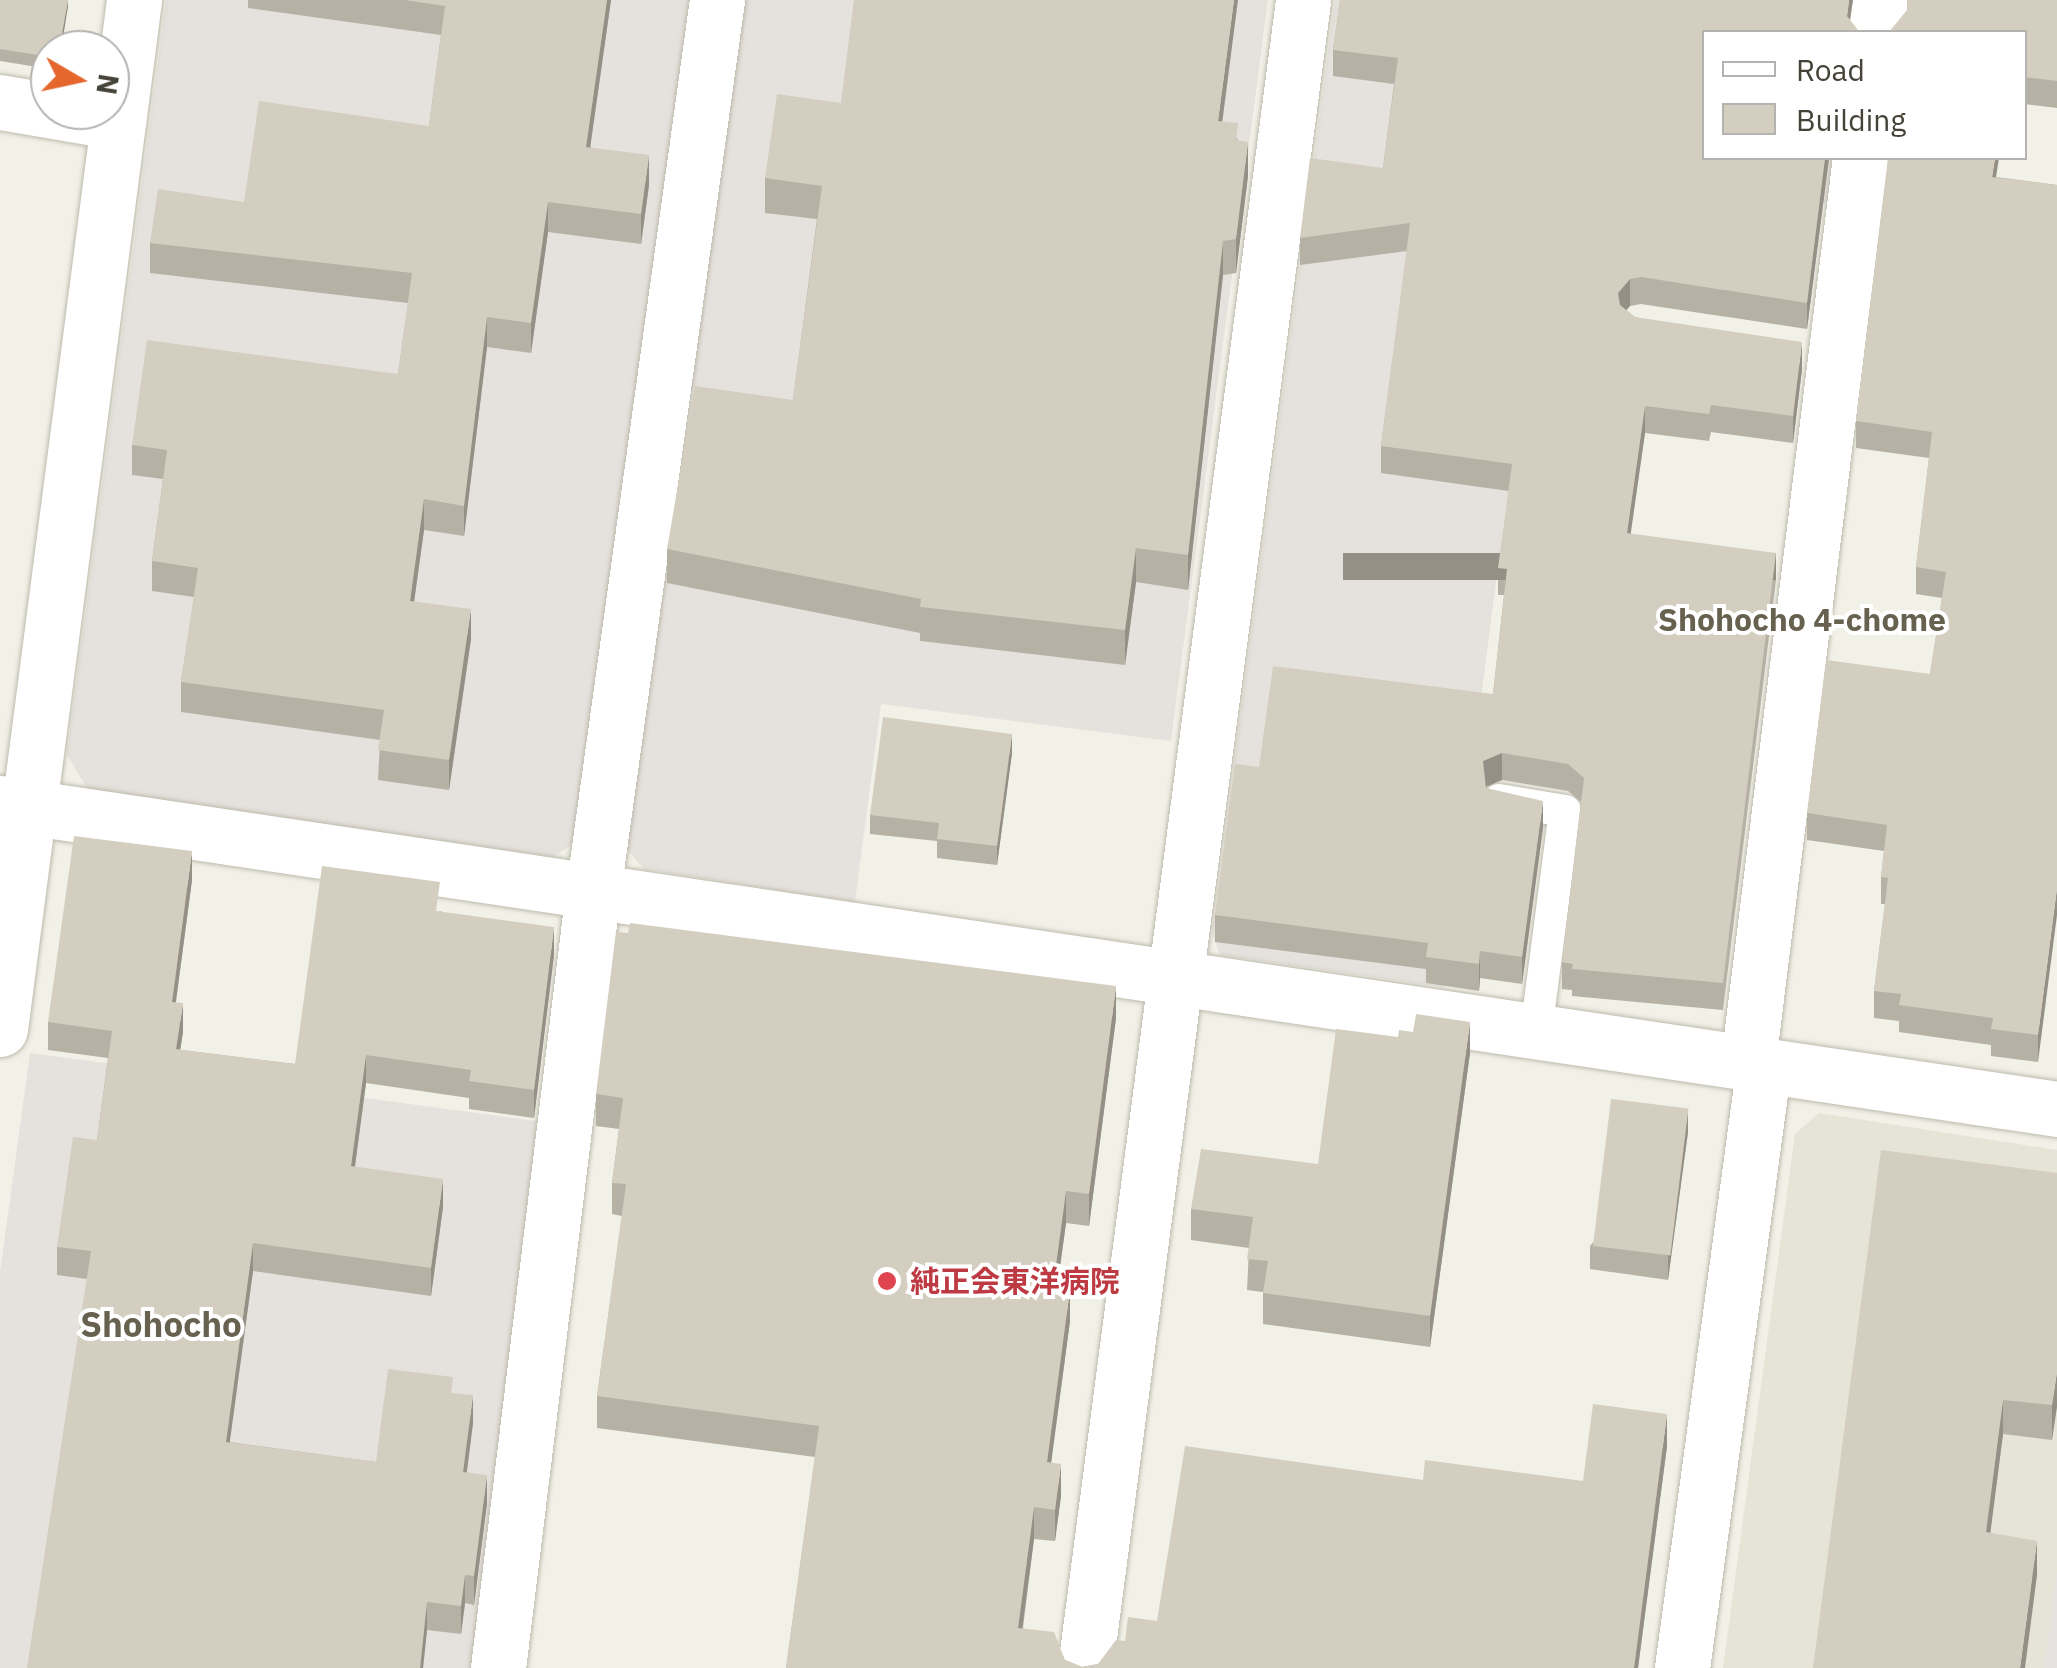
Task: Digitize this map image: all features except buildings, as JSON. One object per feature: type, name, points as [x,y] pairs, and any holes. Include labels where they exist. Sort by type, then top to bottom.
[{"type":"street","points":[[130,30],[134,0]]},
{"type":"street","points":[[498,1668],[593,891],[717,0]]},
{"type":"street","points":[[1085,1668],[1303,0]]},
{"type":"street","points":[[1876,30],[1880,0]]},
{"type":"street","points":[[0,102],[30,107]]},
{"type":"street","points":[[0,1029],[14,805],[117,130]]},
{"type":"street","points":[[1682,1668],[1756,1063],[1818,351],[1860,160]]},
{"type":"street","points":[[14,805],[2057,1109]]},
{"type":"lane","points":[[1499,800],[1564,811],[1536,1031]]},
{"type":"shaded area","points":[[166,0],[695,0],[579,840],[553,857],[88,790],[67,755]]},
{"type":"shaded area","points":[[737,0],[1268,0],[1171,741],[881,704],[855,902],[644,869],[620,841]]},
{"type":"shaded area","points":[[1335,0],[1860,0],[1702,30],[1702,160],[1840,160],[1835,202],[1568,238],[1506,507],[1443,987],[1220,955],[1212,933]]},
{"type":"shaded area","points":[[30,1053],[544,1122],[475,1668],[0,1668],[0,1272]]},
{"type":"shaded area","points":[[1819,1113],[2057,1150],[2057,1668],[1723,1668],[1795,1134]]},
{"type":"shaded area","points":[[2057,1571],[2057,1668],[2044,1668]]},
{"type":"place","name":"純正会東洋病院","points":[[887,1281]]},
{"type":"district","name":"Shohocho 4-chome","points":[[1802,619]]},
{"type":"district","name":"Shohocho","points":[[161,1324]]}]
